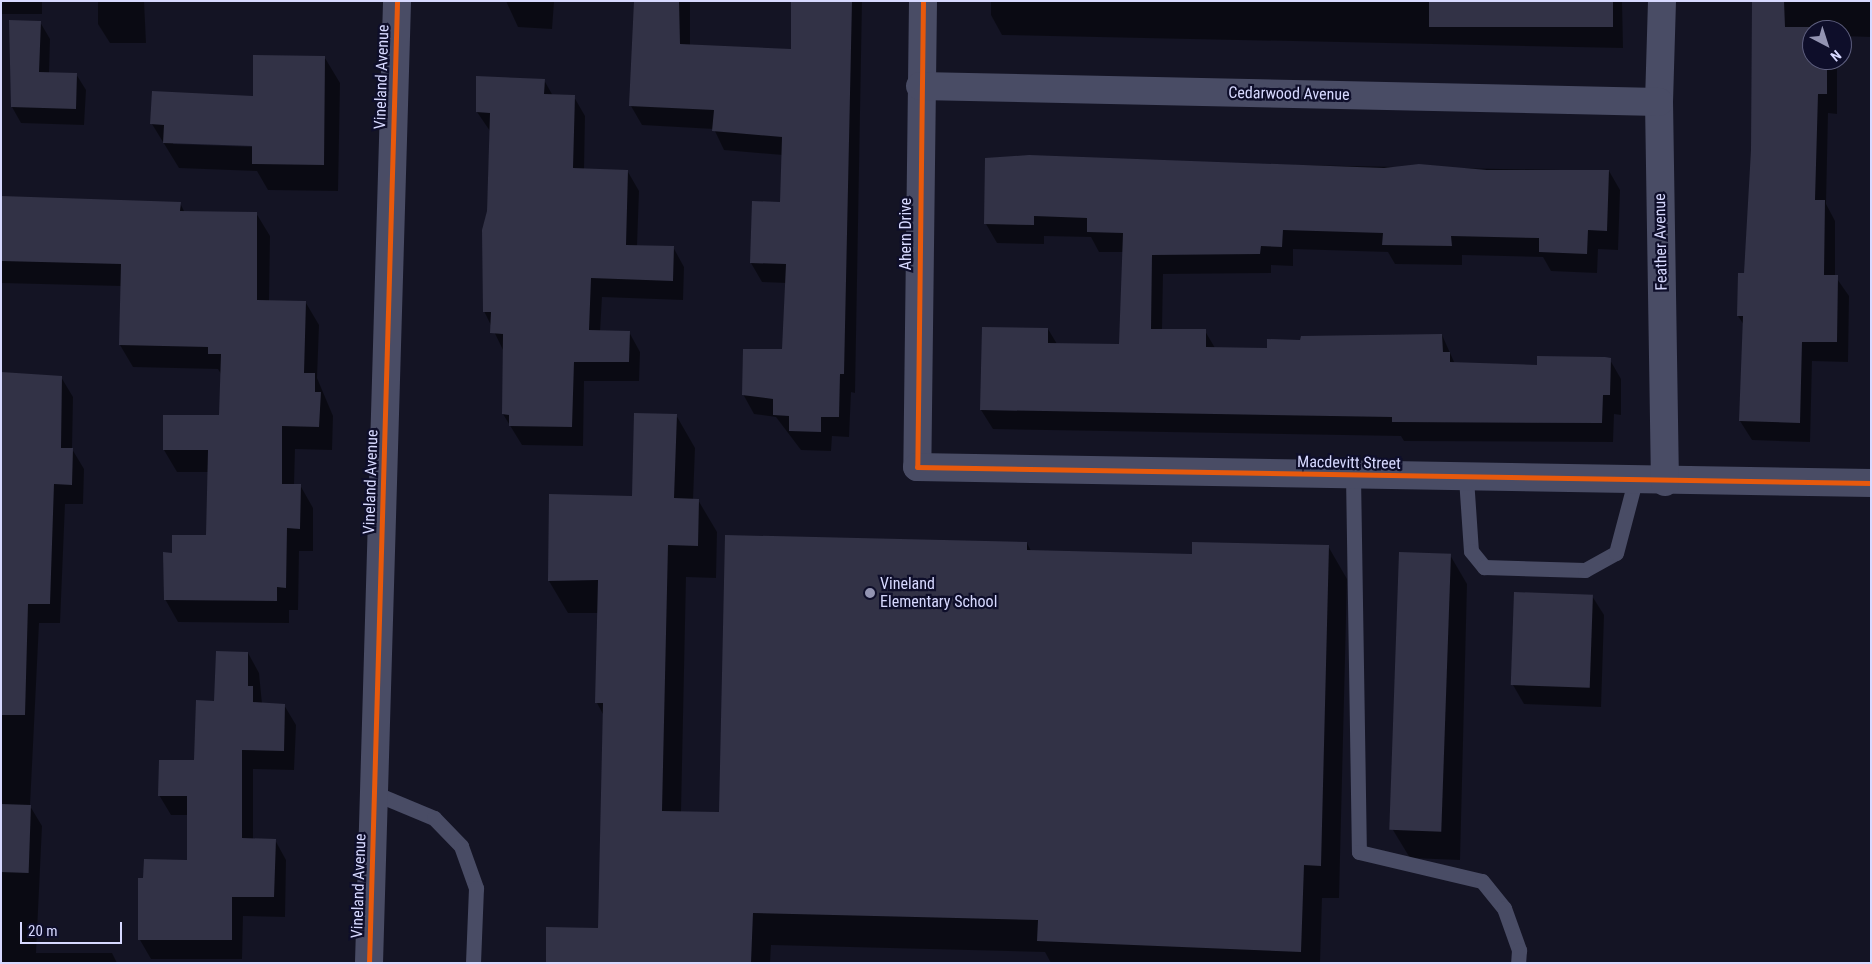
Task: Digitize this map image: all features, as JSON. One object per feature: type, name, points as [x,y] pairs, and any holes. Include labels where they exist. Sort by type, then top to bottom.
[{"type":"street","name":"Vineland Avenue","points":[[370,963],[397,1]]},
{"type":"street","name":"Ahern Drive","points":[[917,467],[920,86],[923,1]]},
{"type":"street","name":"Feather Avenue","points":[[1662,1],[1659,102],[1665,482]]},
{"type":"street","name":"Cedarwood Avenue","points":[[920,86],[1659,102]]},
{"type":"street","name":"Macdevitt Street","points":[[917,467],[1665,482],[1871,483]]},
{"type":"lane","points":[[1353,475],[1358,852],[1482,880],[1504,908],[1519,950],[1518,963]]},
{"type":"lane","points":[[1466,478],[1471,551],[1484,567],[1585,570],[1616,553],[1635,481]]},
{"type":"lane","points":[[374,793],[434,818],[461,846],[476,888],[473,963]]},
{"type":"building","points":[[634,1],[679,1],[680,44],[791,49],[791,1],[852,1],[844,374],[840,374],[839,417],[821,417],[821,432],[789,431],[789,416],[773,415],[773,399],[742,395],[743,349],[782,349],[786,264],[750,263],[752,201],[780,202],[782,137],[712,131],[714,110],[629,106]]},
{"type":"building","points":[[1429,1],[1613,1],[1613,27],[1429,27]]},
{"type":"building","points":[[1752,1],[1784,1],[1785,27],[1802,27],[1802,70],[1827,70],[1827,94],[1818,94],[1815,200],[1825,200],[1824,275],[1838,275],[1837,342],[1802,342],[1800,423],[1739,421],[1743,316],[1737,316],[1738,273],[1744,273],[1751,150]]},
{"type":"building","points":[[9,20],[41,21],[39,72],[77,73],[76,109],[11,107]]},
{"type":"building","points":[[253,55],[325,56],[324,165],[252,164],[252,146],[163,143],[164,125],[150,124],[152,91],[253,96]]},
{"type":"building","points":[[476,76],[545,79],[544,94],[575,95],[573,168],[628,170],[626,245],[674,246],[673,281],[591,278],[589,330],[630,331],[629,362],[574,362],[572,427],[509,426],[509,415],[502,414],[503,334],[490,333],[491,312],[483,312],[482,230],[487,211],[490,113],[476,112]]},
{"type":"building","points":[[1029,155],[1384,168],[1419,164],[1487,170],[1609,170],[1607,231],[1588,230],[1587,254],[1539,252],[1539,238],[1451,236],[1452,246],[1382,245],[1383,233],[1283,230],[1282,247],[1261,246],[1260,254],[1152,255],[1151,329],[1206,329],[1206,347],[1267,348],[1267,339],[1300,340],[1301,336],[1442,334],[1443,352],[1450,352],[1450,362],[1537,365],[1537,356],[1611,358],[1610,395],[1603,395],[1602,423],[1392,422],[1392,417],[980,410],[982,327],[1048,328],[1048,343],[1119,344],[1123,233],[1087,232],[1087,218],[1034,216],[1034,225],[984,224],[985,158]]},
{"type":"building","points":[[1,196],[181,202],[180,211],[257,212],[257,300],[306,301],[304,373],[315,373],[315,392],[321,392],[319,427],[282,426],[282,484],[301,484],[300,529],[287,528],[286,588],[277,587],[277,601],[164,600],[163,552],[172,553],[172,535],[206,535],[208,450],[163,450],[163,415],[219,415],[221,354],[208,354],[208,347],[119,345],[121,264],[1,261]]},
{"type":"building","points":[[1,372],[62,376],[61,448],[73,448],[72,485],[54,484],[50,604],[28,604],[25,715],[1,715]]},
{"type":"building","points":[[634,413],[677,414],[674,498],[699,499],[698,546],[668,545],[662,811],[719,812],[725,535],[1027,542],[1027,550],[1192,554],[1192,542],[1329,545],[1321,866],[1304,865],[1301,952],[1037,941],[1038,920],[753,913],[751,963],[546,963],[546,927],[598,928],[603,703],[595,703],[598,580],[548,581],[549,494],[632,496]]},
{"type":"building","points":[[1399,552],[1451,554],[1441,832],[1389,830]]},
{"type":"building","points":[[1514,592],[1593,595],[1590,688],[1511,685]]},
{"type":"building","points":[[216,651],[248,652],[248,686],[253,686],[253,702],[285,704],[284,751],[242,750],[242,838],[276,839],[274,897],[232,897],[232,940],[138,940],[138,878],[143,878],[144,859],[187,860],[187,796],[158,796],[159,760],[194,760],[196,700],[214,701]]},
{"type":"building","points":[[1,804],[31,805],[29,873],[1,872]]},
{"type":"cycle path","points":[[369,963],[397,1]]},
{"type":"cycle path","points":[[923,1],[917,467],[1871,483]]},
{"type":"place","name":"Vineland Elementary School","points":[[870,593]]}]
